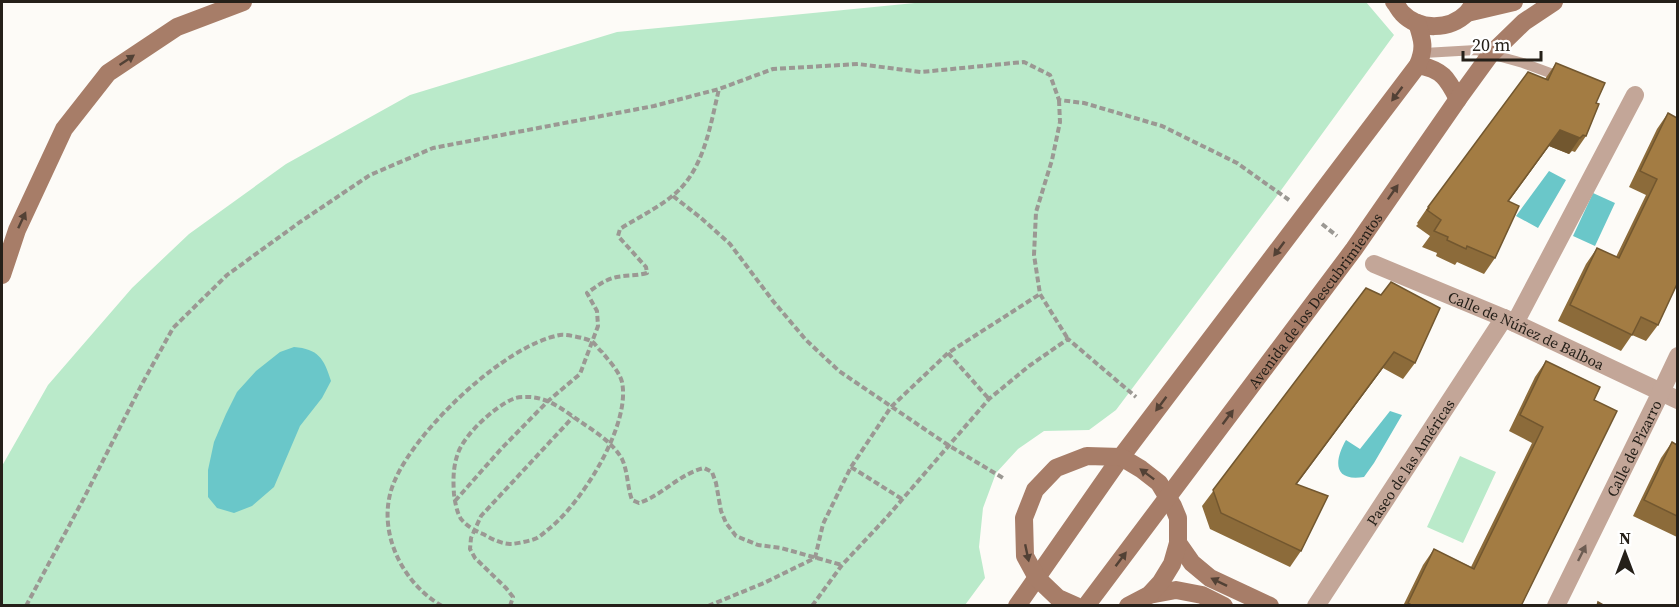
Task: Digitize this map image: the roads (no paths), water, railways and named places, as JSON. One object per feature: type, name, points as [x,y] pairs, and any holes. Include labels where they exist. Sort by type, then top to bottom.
[{"type":"street","points":[[2,275],[17,231],[64,129],[108,73],[177,27],[243,2]]},
{"type":"street","points":[[1394,2],[1403,14],[1417,23],[1435,27],[1452,23],[1471,7],[1514,2]]},
{"type":"street","name":"Avenida de los Descubrimientos","points":[[1086,606],[1354,249],[1490,55],[1524,22],[1554,2]]},
{"type":"street","points":[[1017,606],[1121,458],[1421,59],[1422,39],[1417,23]]},
{"type":"street","points":[[1421,59],[1447,78],[1458,99]]},
{"type":"street","name":"Paseo de las Américas","points":[[1316,606],[1509,321],[1635,95]]},
{"type":"street","name":"Calle de Núñez de Balboa","points":[[1374,264],[1509,321],[1669,396]]},
{"type":"street","name":"Calle de Pizarro","points":[[1556,606],[1669,396],[1677,356]]},
{"type":"street","points":[[1076,606],[1058,598],[1037,578],[1025,556],[1023,518],[1035,490],[1056,468],[1087,456],[1121,458],[1141,469],[1159,483],[1178,519],[1178,543],[1172,564],[1161,582],[1149,595]]},
{"type":"street","points":[[1178,543],[1192,563],[1210,578],[1270,606]]},
{"type":"street","points":[[1128,606],[1149,595],[1176,590],[1202,596],[1224,606]]},
{"type":"lane","points":[[1421,59],[1476,50],[1523,63],[1575,82]]},
{"type":"water","points":[[1549,171],[1566,180],[1538,228],[1516,216]]},
{"type":"water","points":[[1593,193],[1615,203],[1595,246],[1573,236]]},
{"type":"water","points":[[294,347],[309,350],[319,356],[326,366],[331,381],[322,398],[300,426],[274,487],[252,506],[234,513],[217,508],[208,497],[208,470],[214,442],[226,414],[237,392],[256,371],[280,352]]},
{"type":"water","points":[[1390,411],[1402,415],[1374,463],[1364,477],[1346,476],[1339,468],[1338,462],[1346,440],[1360,449]]}]
